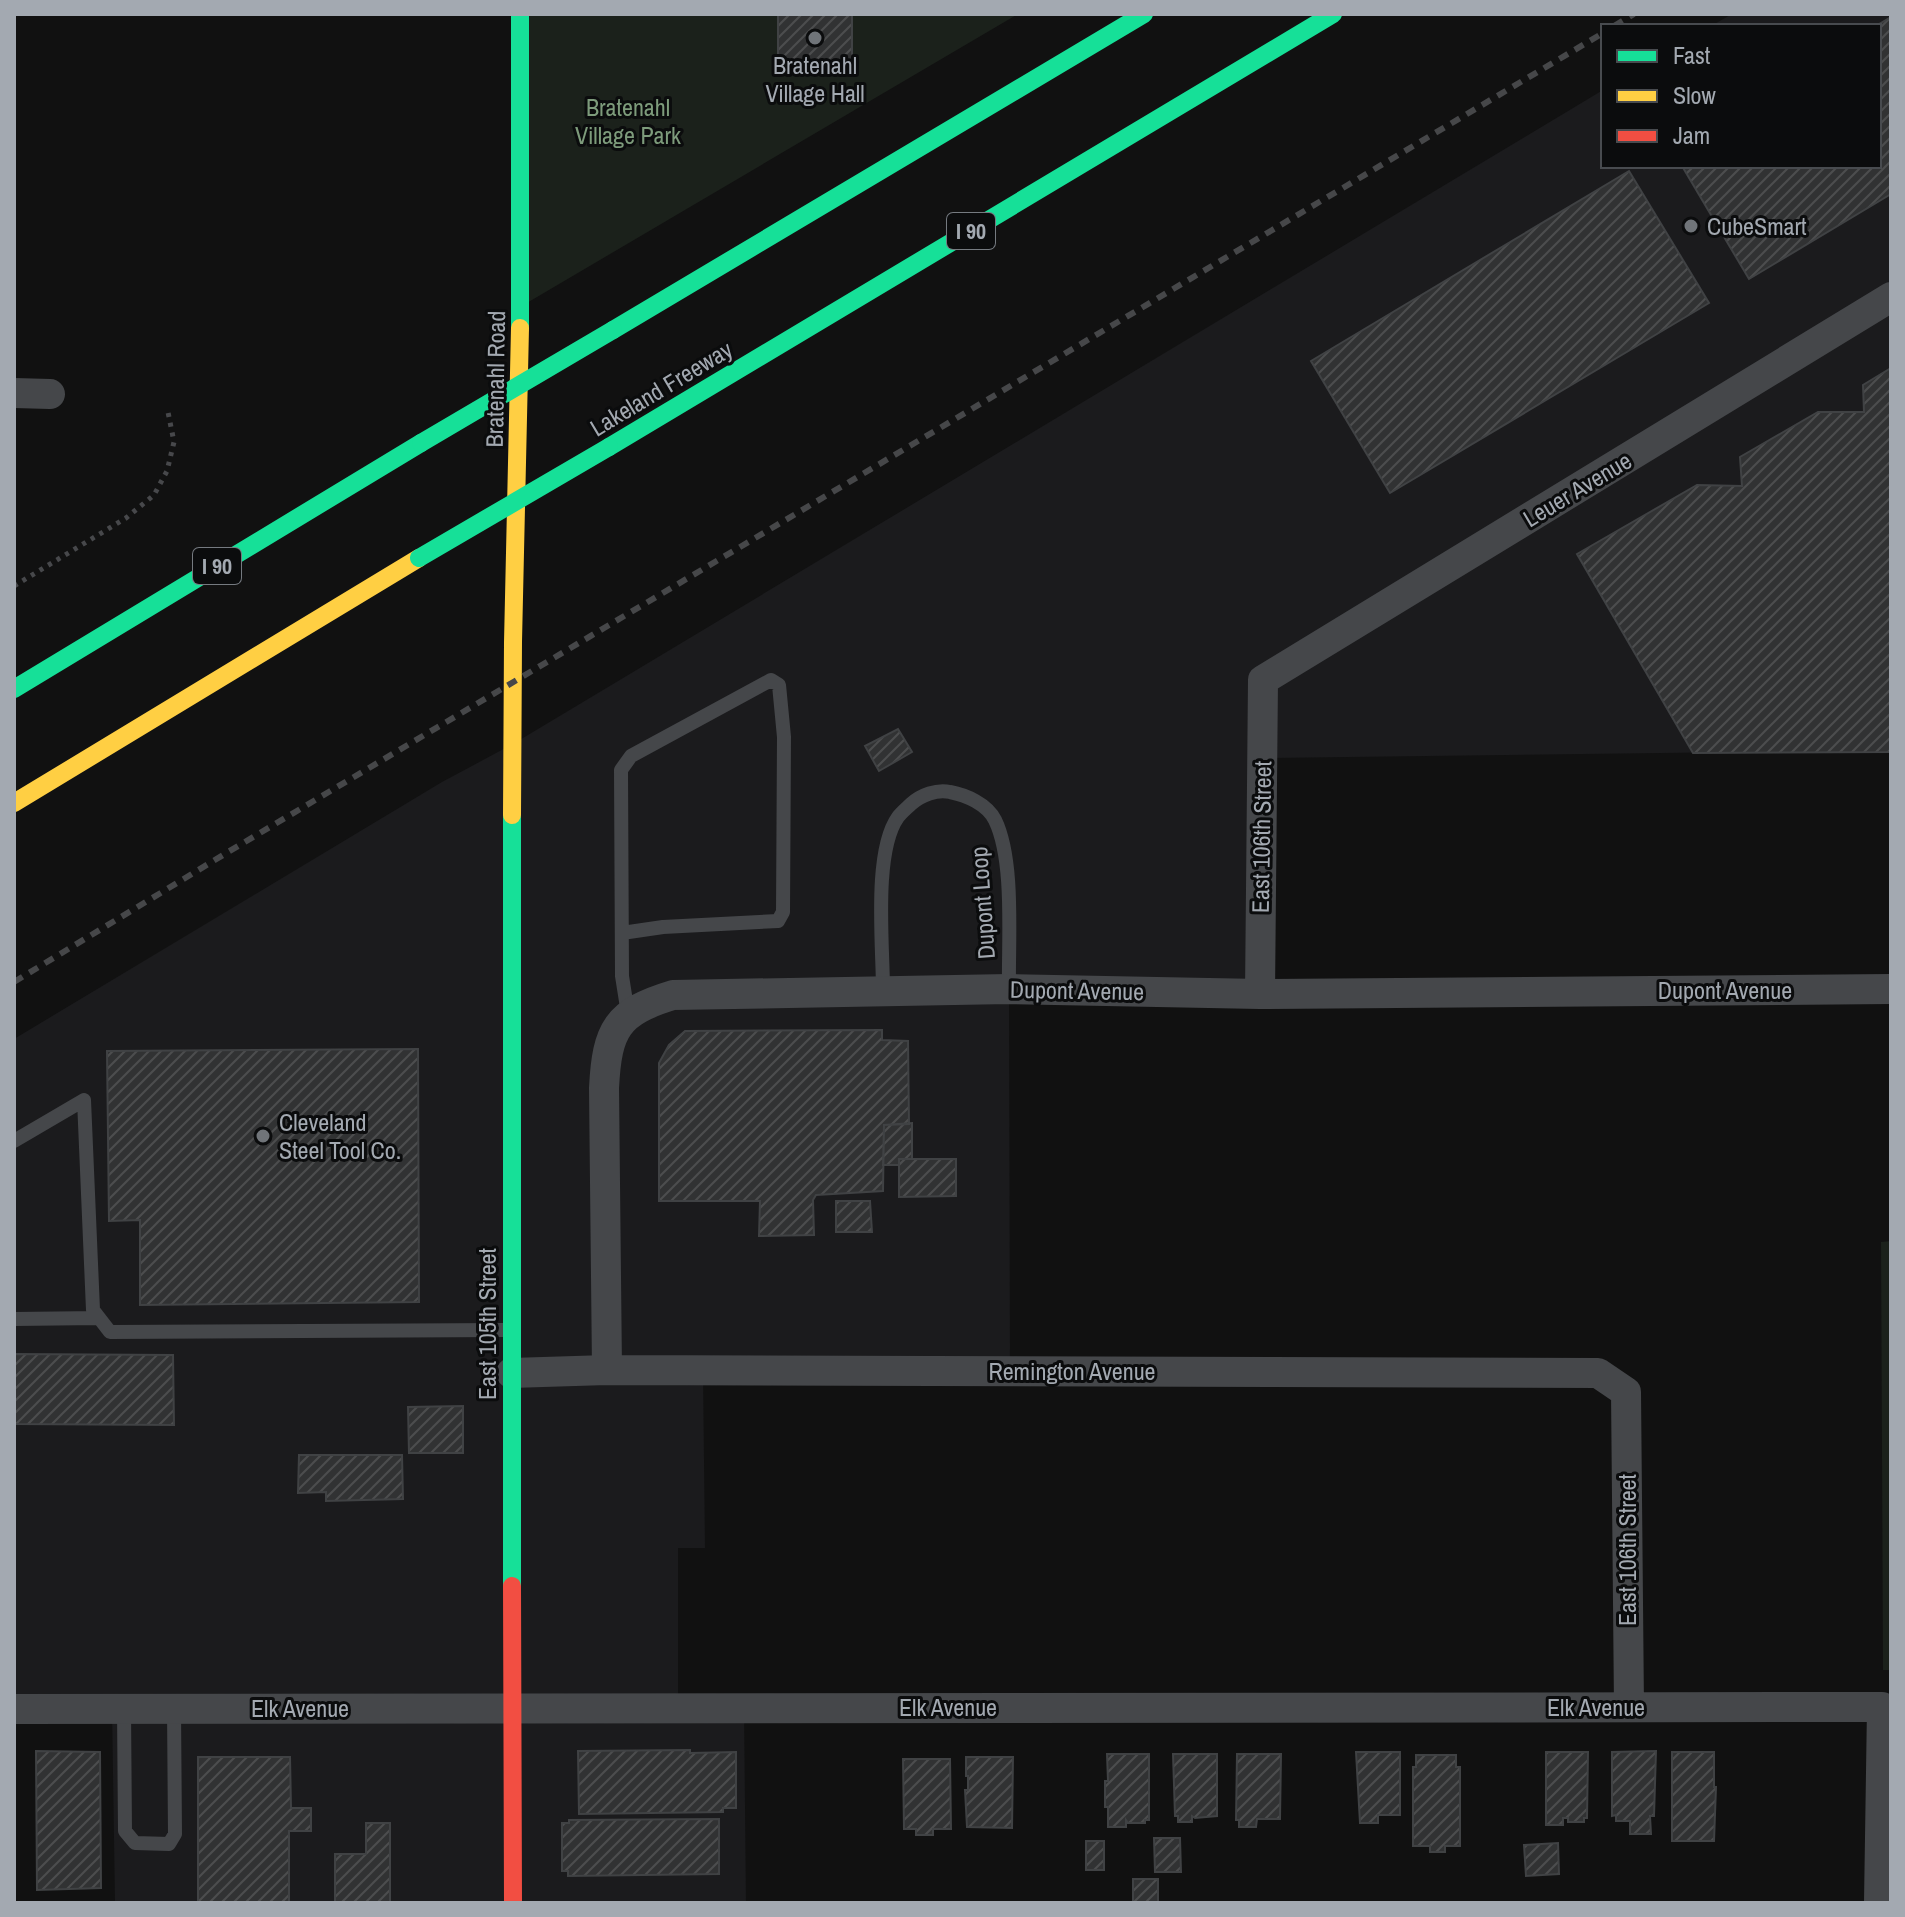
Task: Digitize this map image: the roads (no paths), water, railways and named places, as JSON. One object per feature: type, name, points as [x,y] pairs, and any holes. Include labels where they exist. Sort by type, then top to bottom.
[{"type":"main road","name":"Bratenahl Road","points":[[513,744],[520,307],[520,14]]},
{"type":"main road","name":"I 90","points":[[14,689],[421,443],[1144,14]]},
{"type":"main road","name":"Lakeland Freeway","points":[[14,803],[1333,14]]},
{"type":"main road","name":"East 105th Street","points":[[513,744],[513,1903]]},
{"type":"street","name":"Leuer Avenue","points":[[1263,680],[1891,297]]},
{"type":"street","points":[[14,393],[50,394]]},
{"type":"street","name":"East 106th Street","points":[[1260,994],[1263,680]]},
{"type":"street","name":"Dupont Avenue","points":[[628,1014],[638,1007],[673,995],[883,990],[1260,994],[1891,989]]},
{"type":"street","points":[[607,1370],[605,1069],[613,1039],[628,1014]]},
{"type":"street","name":"Remington Avenue","points":[[511,1373],[607,1370],[1598,1373],[1626,1392]]},
{"type":"street","name":"East 106th Street","points":[[1626,1392],[1629,1707]]},
{"type":"street","name":"Elk Avenue","points":[[14,1709],[1882,1707],[1879,1903]]},
{"type":"lane","points":[[622,933],[663,927],[778,921],[783,912],[784,737],[779,685],[771,680],[631,756],[621,770],[622,976],[628,1014]]},
{"type":"lane","name":"Dupont Loop","points":[[883,990],[882,882],[886,846],[898,818],[918,797],[944,791],[968,796],[994,816],[1003,843],[1007,879],[1009,989]]},
{"type":"lane","points":[[14,1141],[84,1100],[93,1310],[110,1332],[511,1330]]},
{"type":"lane","points":[[14,1319],[99,1318]]},
{"type":"lane","points":[[124,1709],[125,1831],[135,1843],[169,1844],[175,1834],[174,1709]]},
{"type":"railway","points":[[1617,24],[1634,14]]},
{"type":"railway","points":[[14,982],[1601,34]]},
{"type":"place","name":"Bratenahl Village Hall","points":[[815,38]]},
{"type":"place","name":"CubeSmart","points":[[1691,226]]},
{"type":"place","name":"Cleveland Steel Tool Co.","points":[[263,1136]]},
{"type":"park label","name":"Bratenahl Village Park","points":[[628,121]]}]
